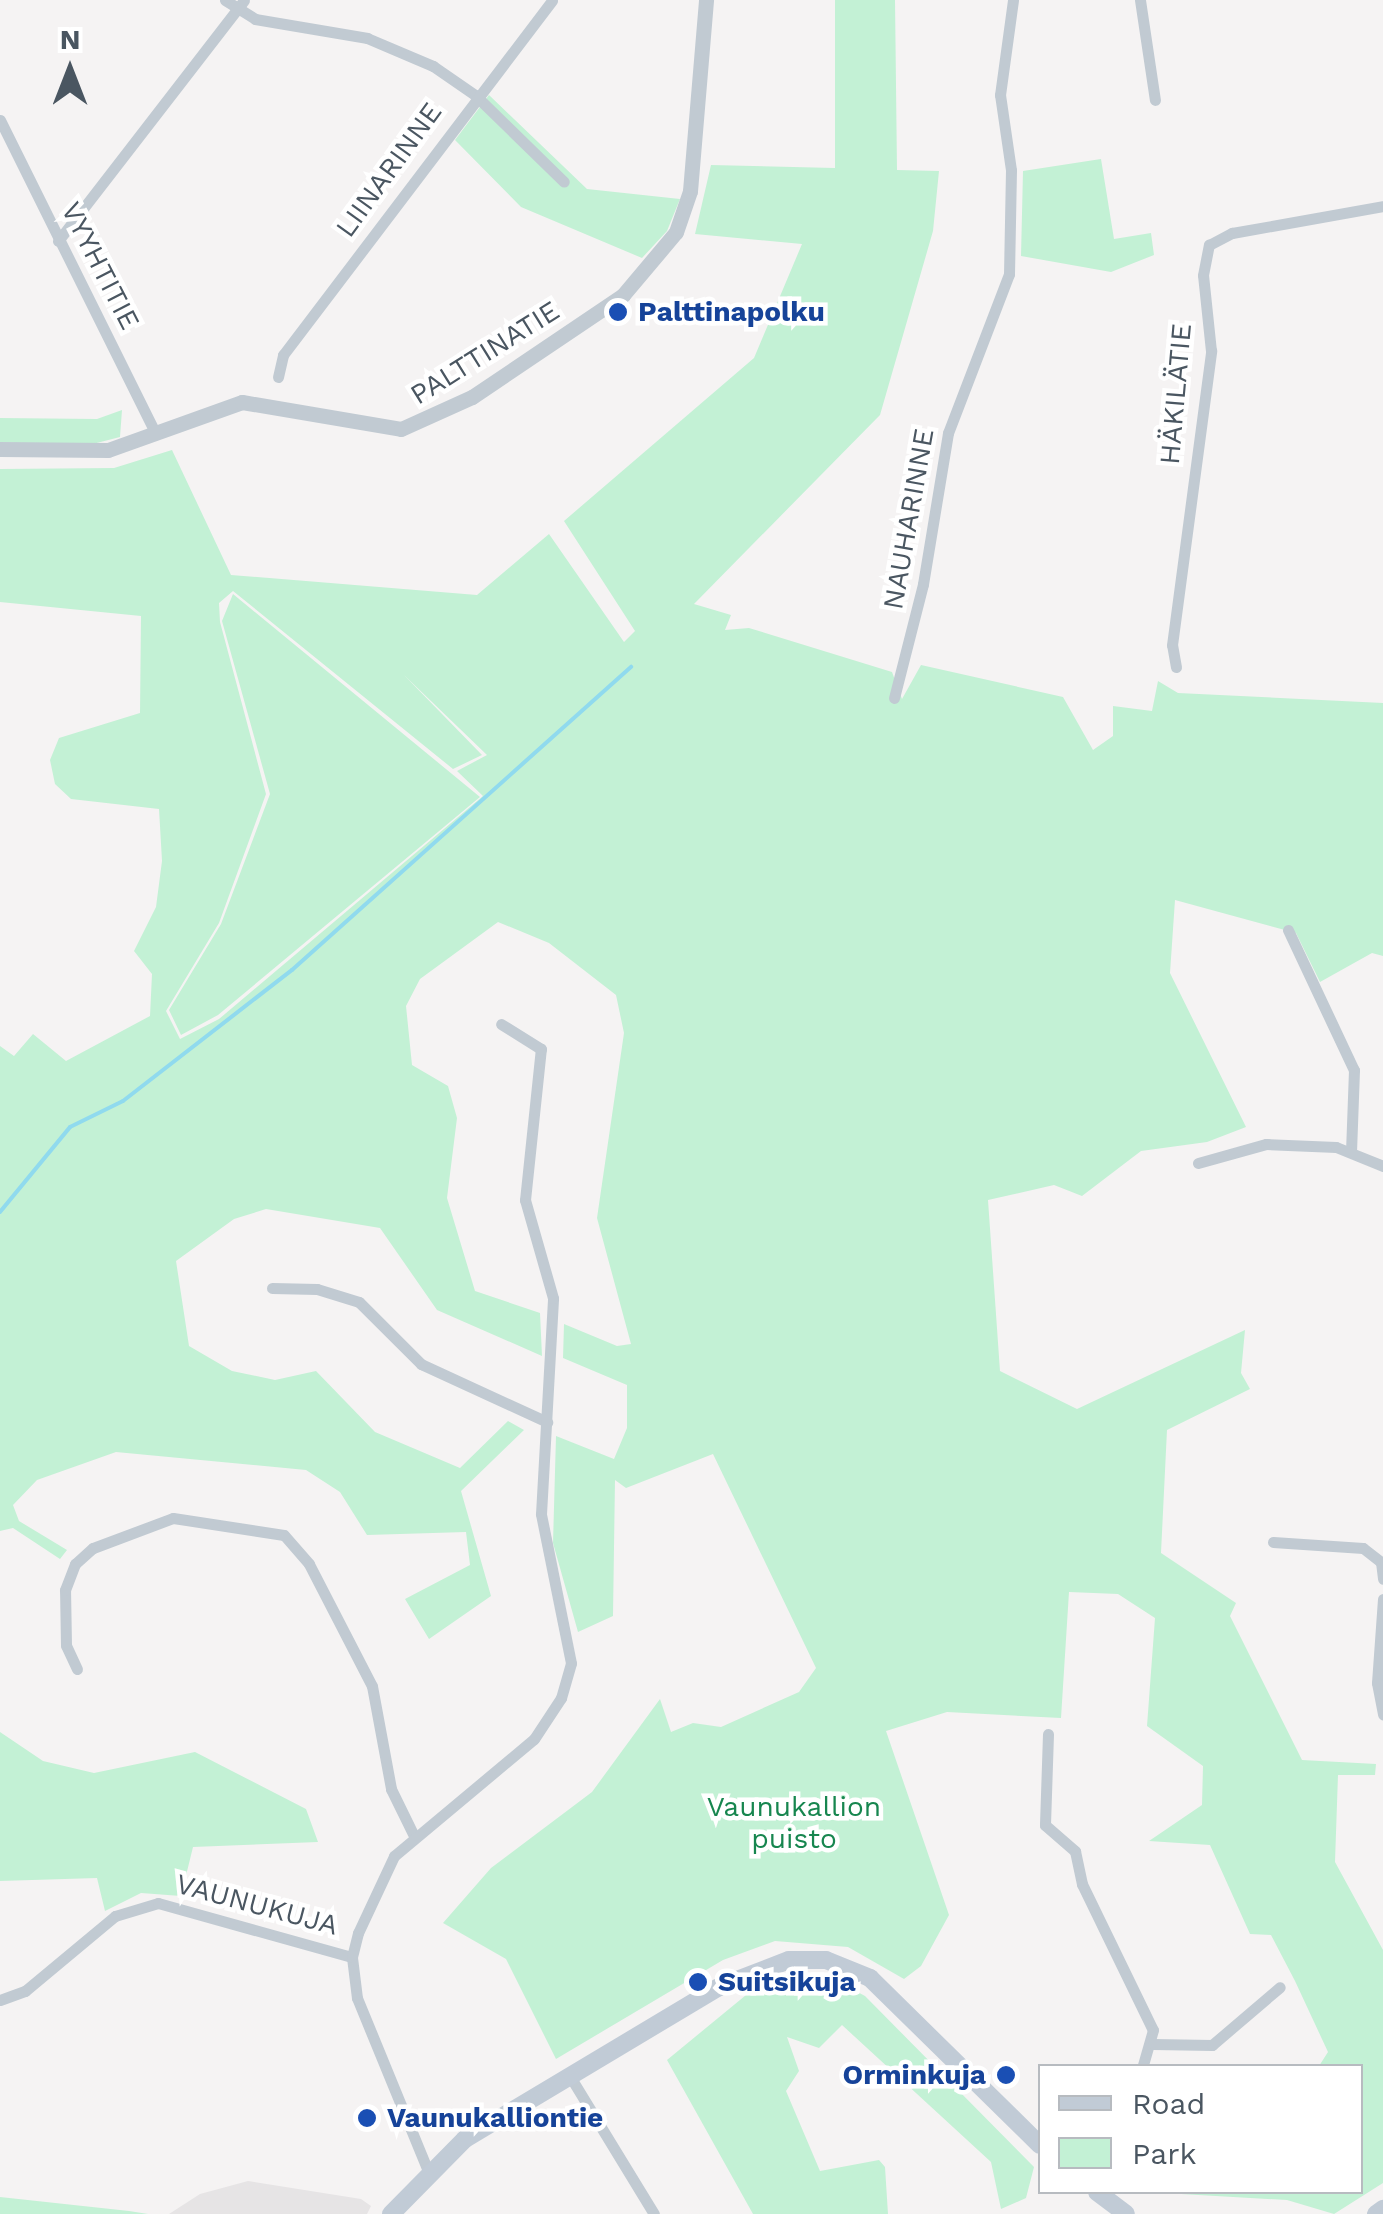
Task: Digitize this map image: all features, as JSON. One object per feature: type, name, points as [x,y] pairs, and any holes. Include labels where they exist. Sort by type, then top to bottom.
[{"type":"main road","points":[[391,2214],[428,2171],[465,2140],[743,1974],[789,1960],[826,1960],[887,1992],[1038,2143]]},
{"type":"main road","points":[[1082,2194],[1105,2214]]},
{"type":"main road","points":[[1100,2194],[1126,2214]]},
{"type":"main road","points":[[1376,2214],[1383,2209]]},
{"type":"street","points":[[225,0],[395,47],[475,96],[564,182]]},
{"type":"street","name":"LIINARINNE","points":[[278,377],[283,356],[475,96],[552,0]]},
{"type":"street","name":"PALTTINATIE","points":[[0,450],[81,454],[156,434],[242,402],[376,430],[423,424],[623,295],[662,254],[685,209],[706,0]]},
{"type":"street","name":"NAUHARINNE","points":[[894,698],[921,597],[948,433],[1009,274],[1011,170],[1000,95],[1013,0]]},
{"type":"street","points":[[1140,0],[1155,100]]},
{"type":"street","points":[[58,241],[240,5]]},
{"type":"street","name":"VYYHTITIE","points":[[0,120],[156,434]]},
{"type":"street","name":"HÄKILÄTIE","points":[[1176,667],[1172,645],[1211,351],[1209,245],[1232,233],[1383,206]]},
{"type":"street","points":[[1288,930],[1354,1070],[1351,1151]]},
{"type":"street","points":[[428,2171],[360,2010],[352,1957],[373,1888],[413,1834],[534,1739],[568,1680],[572,1642],[542,1514],[553,1298],[525,1200],[542,1049],[501,1024]]},
{"type":"street","points":[[1198,1162],[1266,1144],[1351,1151],[1383,1166]]},
{"type":"street","points":[[272,1288],[317,1288],[359,1302],[420,1364],[547,1422]]},
{"type":"street","points":[[77,1669],[66,1645],[65,1590],[76,1564],[94,1548],[174,1518],[284,1535],[309,1564],[372,1686],[391,1789],[413,1834]]},
{"type":"street","points":[[1273,1542],[1363,1548],[1381,1562],[1383,1579]]},
{"type":"street","points":[[1383,1599],[1377,1683],[1383,1714]]},
{"type":"street","points":[[1048,1734],[1045,1825],[1076,1851],[1082,1884],[1153,2044]]},
{"type":"street","name":"VAUNUKUJA","points":[[0,2000],[25,1991],[115,1916],[145,1905],[174,1904],[352,1957]]},
{"type":"street","points":[[1153,2044],[1212,2045],[1280,1986]]},
{"type":"street","points":[[1143,2064],[1153,2044]]},
{"type":"street","points":[[571,2078],[654,2214]]},
{"type":"shaded area","points":[[248,2181],[361,2199],[371,2206],[367,2214],[169,2214],[200,2194]]},
{"type":"green space","name":"Vaunukallion puisto","points":[[835,0],[895,0],[897,170],[939,171],[933,231],[880,415],[694,604],[731,615],[725,630],[749,628],[892,672],[902,699],[921,665],[1063,697],[1093,750],[1113,736],[1113,706],[1152,711],[1158,681],[1178,693],[1383,703],[1383,956],[1372,953],[1320,982],[1296,933],[1175,900],[1170,973],[1246,1127],[1207,1142],[1141,1151],[1082,1196],[1054,1185],[988,1200],[1000,1371],[1077,1409],[1245,1330],[1241,1373],[1250,1389],[1167,1430],[1161,1553],[1236,1603],[1230,1616],[1302,1760],[1376,1764],[1375,1775],[1338,1775],[1335,1862],[1383,1950],[1383,2183],[1334,2214],[1287,2200],[1181,2194],[1363,2194],[1363,2064],[1320,2064],[1328,2052],[1295,1981],[1271,1935],[1250,1934],[1210,1845],[1149,1841],[1202,1805],[1203,1766],[1147,1726],[1155,1618],[1118,1594],[1069,1592],[1061,1718],[947,1712],[886,1731],[949,1915],[921,1966],[904,1979],[848,1947],[775,1941],[723,1960],[556,2059],[506,1959],[443,1923],[491,1868],[592,1792],[660,1699],[671,1732],[693,1723],[721,1727],[799,1692],[816,1668],[713,1454],[626,1488],[615,1480],[613,1616],[578,1632],[553,1543],[556,1436],[614,1459],[627,1428],[627,1385],[563,1358],[564,1324],[617,1346],[631,1344],[597,1218],[624,1033],[616,995],[549,943],[498,922],[420,979],[406,1006],[412,1065],[448,1086],[457,1118],[447,1198],[475,1291],[540,1313],[542,1356],[437,1310],[380,1228],[266,1209],[234,1219],[176,1261],[189,1346],[232,1371],[275,1380],[316,1371],[375,1432],[460,1468],[508,1421],[524,1430],[461,1491],[491,1596],[429,1639],[405,1599],[470,1565],[466,1532],[367,1535],[340,1492],[306,1470],[116,1452],[37,1480],[13,1505],[19,1521],[67,1550],[60,1559],[13,1528],[0,1531],[0,1046],[14,1056],[33,1034],[66,1061],[150,1016],[152,974],[134,951],[156,907],[162,861],[159,809],[71,799],[55,784],[50,760],[59,738],[140,713],[141,616],[0,602],[0,469],[114,468],[172,450],[231,575],[477,595],[549,534],[624,642],[635,631],[564,521],[754,358],[802,244],[695,234],[711,165],[835,168]],"holes":[[[233,591],[453,769],[482,755],[404,675],[487,755],[457,771],[483,796],[219,1019],[180,1039],[166,1011],[219,923],[266,794],[220,622],[219,603]]]},
{"type":"green space","points":[[489,95],[587,189],[680,199],[667,231],[642,258],[521,207],[455,140]]},
{"type":"green space","points":[[1101,159],[1114,239],[1151,233],[1154,255],[1111,272],[1021,256],[1023,171]]},
{"type":"green space","points":[[122,410],[120,437],[81,447],[0,442],[0,418],[97,419]]},
{"type":"green space","points":[[233,594],[480,797],[218,1015],[181,1035],[169,1010],[221,924],[270,794],[222,621]]},
{"type":"green space","points":[[0,1732],[43,1761],[94,1773],[195,1752],[306,1809],[318,1842],[193,1847],[181,1896],[141,1893],[105,1911],[97,1878],[0,1881]]},
{"type":"green space","points":[[785,1976],[839,1982],[865,1996],[1034,2167],[1026,2198],[1001,2209],[991,2162],[842,2025],[819,2048],[787,2037],[799,2071],[786,2091],[820,2171],[879,2160],[885,2167],[888,2214],[753,2214],[667,2060],[757,1986]]},
{"type":"green space","points":[[0,2197],[129,2211],[148,2214],[0,2214]]},
{"type":"waterway","points":[[0,1212],[70,1127],[123,1101],[292,970],[631,667]]},
{"type":"place","name":"Palttinapolku","points":[[618,312]]},
{"type":"place","name":"Suitsikuja","points":[[698,1982]]},
{"type":"place","name":"Orminkuja","points":[[1006,2075]]},
{"type":"place","name":"Vaunukalliontie","points":[[367,2118]]}]
